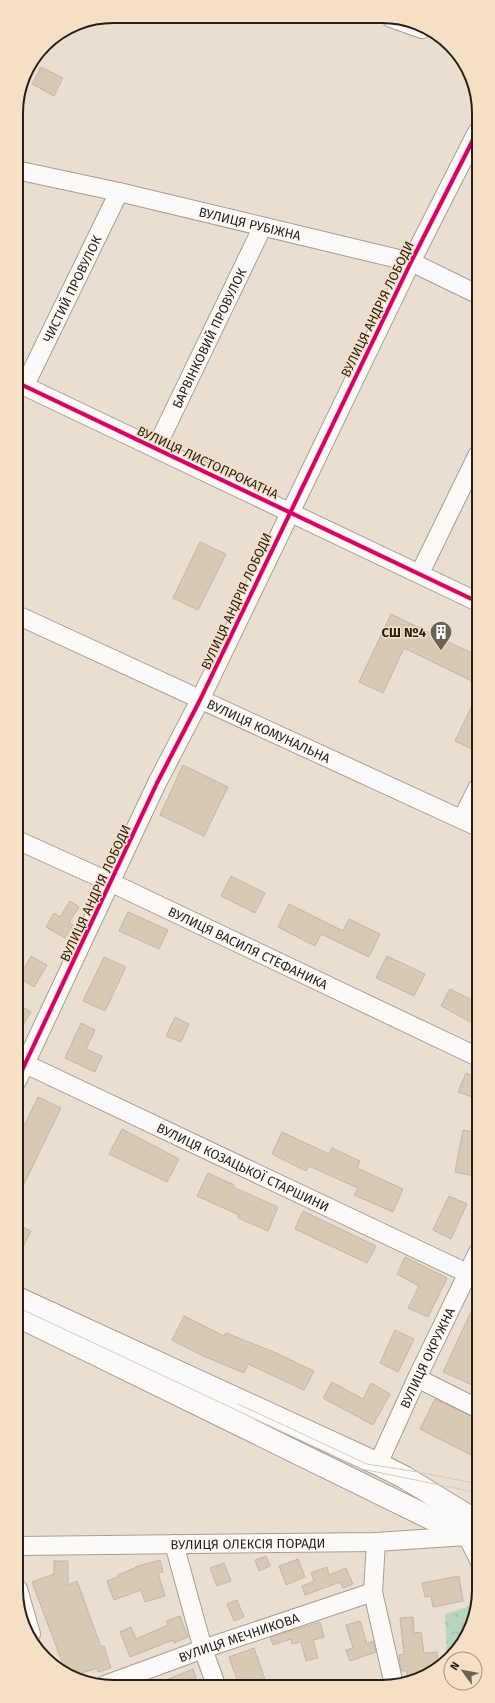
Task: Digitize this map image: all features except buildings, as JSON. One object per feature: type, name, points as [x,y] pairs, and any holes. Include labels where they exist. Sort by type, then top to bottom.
[{"type":"main road","points":[[23,1300],[404,1477],[472,1530]]},
{"type":"main road","points":[[23,1318],[472,1531]]},
{"type":"street","name":"ВУЛИЦЯ АНДРІЯ ЛОБОДИ","points":[[23,1058],[112,882],[157,784],[200,700],[411,262],[472,142]]},
{"type":"street","name":"ВУЛИЦЯ РУБІЖНА","points":[[23,171],[119,192],[262,228],[411,262],[472,292]]},
{"type":"street","name":"ЧИСТИЙ ПРОВУЛОК","points":[[23,378],[119,192]]},
{"type":"street","name":"БАРВІНКОВИЙ ПРОВУЛОК","points":[[156,448],[262,228]]},
{"type":"street","name":"ВУЛИЦЯ ЛИСТОПРОКАТНА","points":[[23,385],[472,599]]},
{"type":"street","points":[[420,574],[472,466]]},
{"type":"street","name":"ВУЛИЦЯ КОМУНАЛЬНА","points":[[23,618],[472,824]]},
{"type":"street","points":[[462,820],[472,799]]},
{"type":"street","name":"ВУЛИЦЯ ВАСИЛЯ СТЕФАНИКА","points":[[23,843],[112,882],[472,1054]]},
{"type":"street","name":"ВУЛИЦЯ КОЗАЦЬКОЇ СТАРШИНИ","points":[[23,1063],[469,1274]]},
{"type":"street","name":"ВУЛИЦЯ ОКРУЖНА","points":[[378,1464],[417,1378],[472,1267]]},
{"type":"street","points":[[417,1378],[472,1402]]},
{"type":"street","name":"ВУЛИЦЯ ОЛЕКСІЯ ПОРАДИ","points":[[23,1546],[376,1542],[472,1532]]},
{"type":"street","points":[[376,1542],[373,1592],[393,1679]]},
{"type":"street","points":[[174,1544],[203,1649],[214,1680]]},
{"type":"street","name":"ВУЛИЦЯ МЕЧНИКОВА","points":[[119,1680],[203,1649],[373,1592]]},
{"type":"green space","points":[[470,1606],[465,1625],[460,1635],[448,1651],[447,1651],[445,1614]]},
{"type":"tram line","points":[[23,1310],[362,1469],[472,1492]]},
{"type":"tram line","points":[[238,1404],[367,1464],[472,1483]]},
{"type":"cycle path","points":[[23,1068],[157,783],[200,700],[411,262],[472,142]]},
{"type":"cycle path","points":[[23,385],[472,599]]},
{"type":"place","name":"СШ №4","points":[[441,652]]}]
